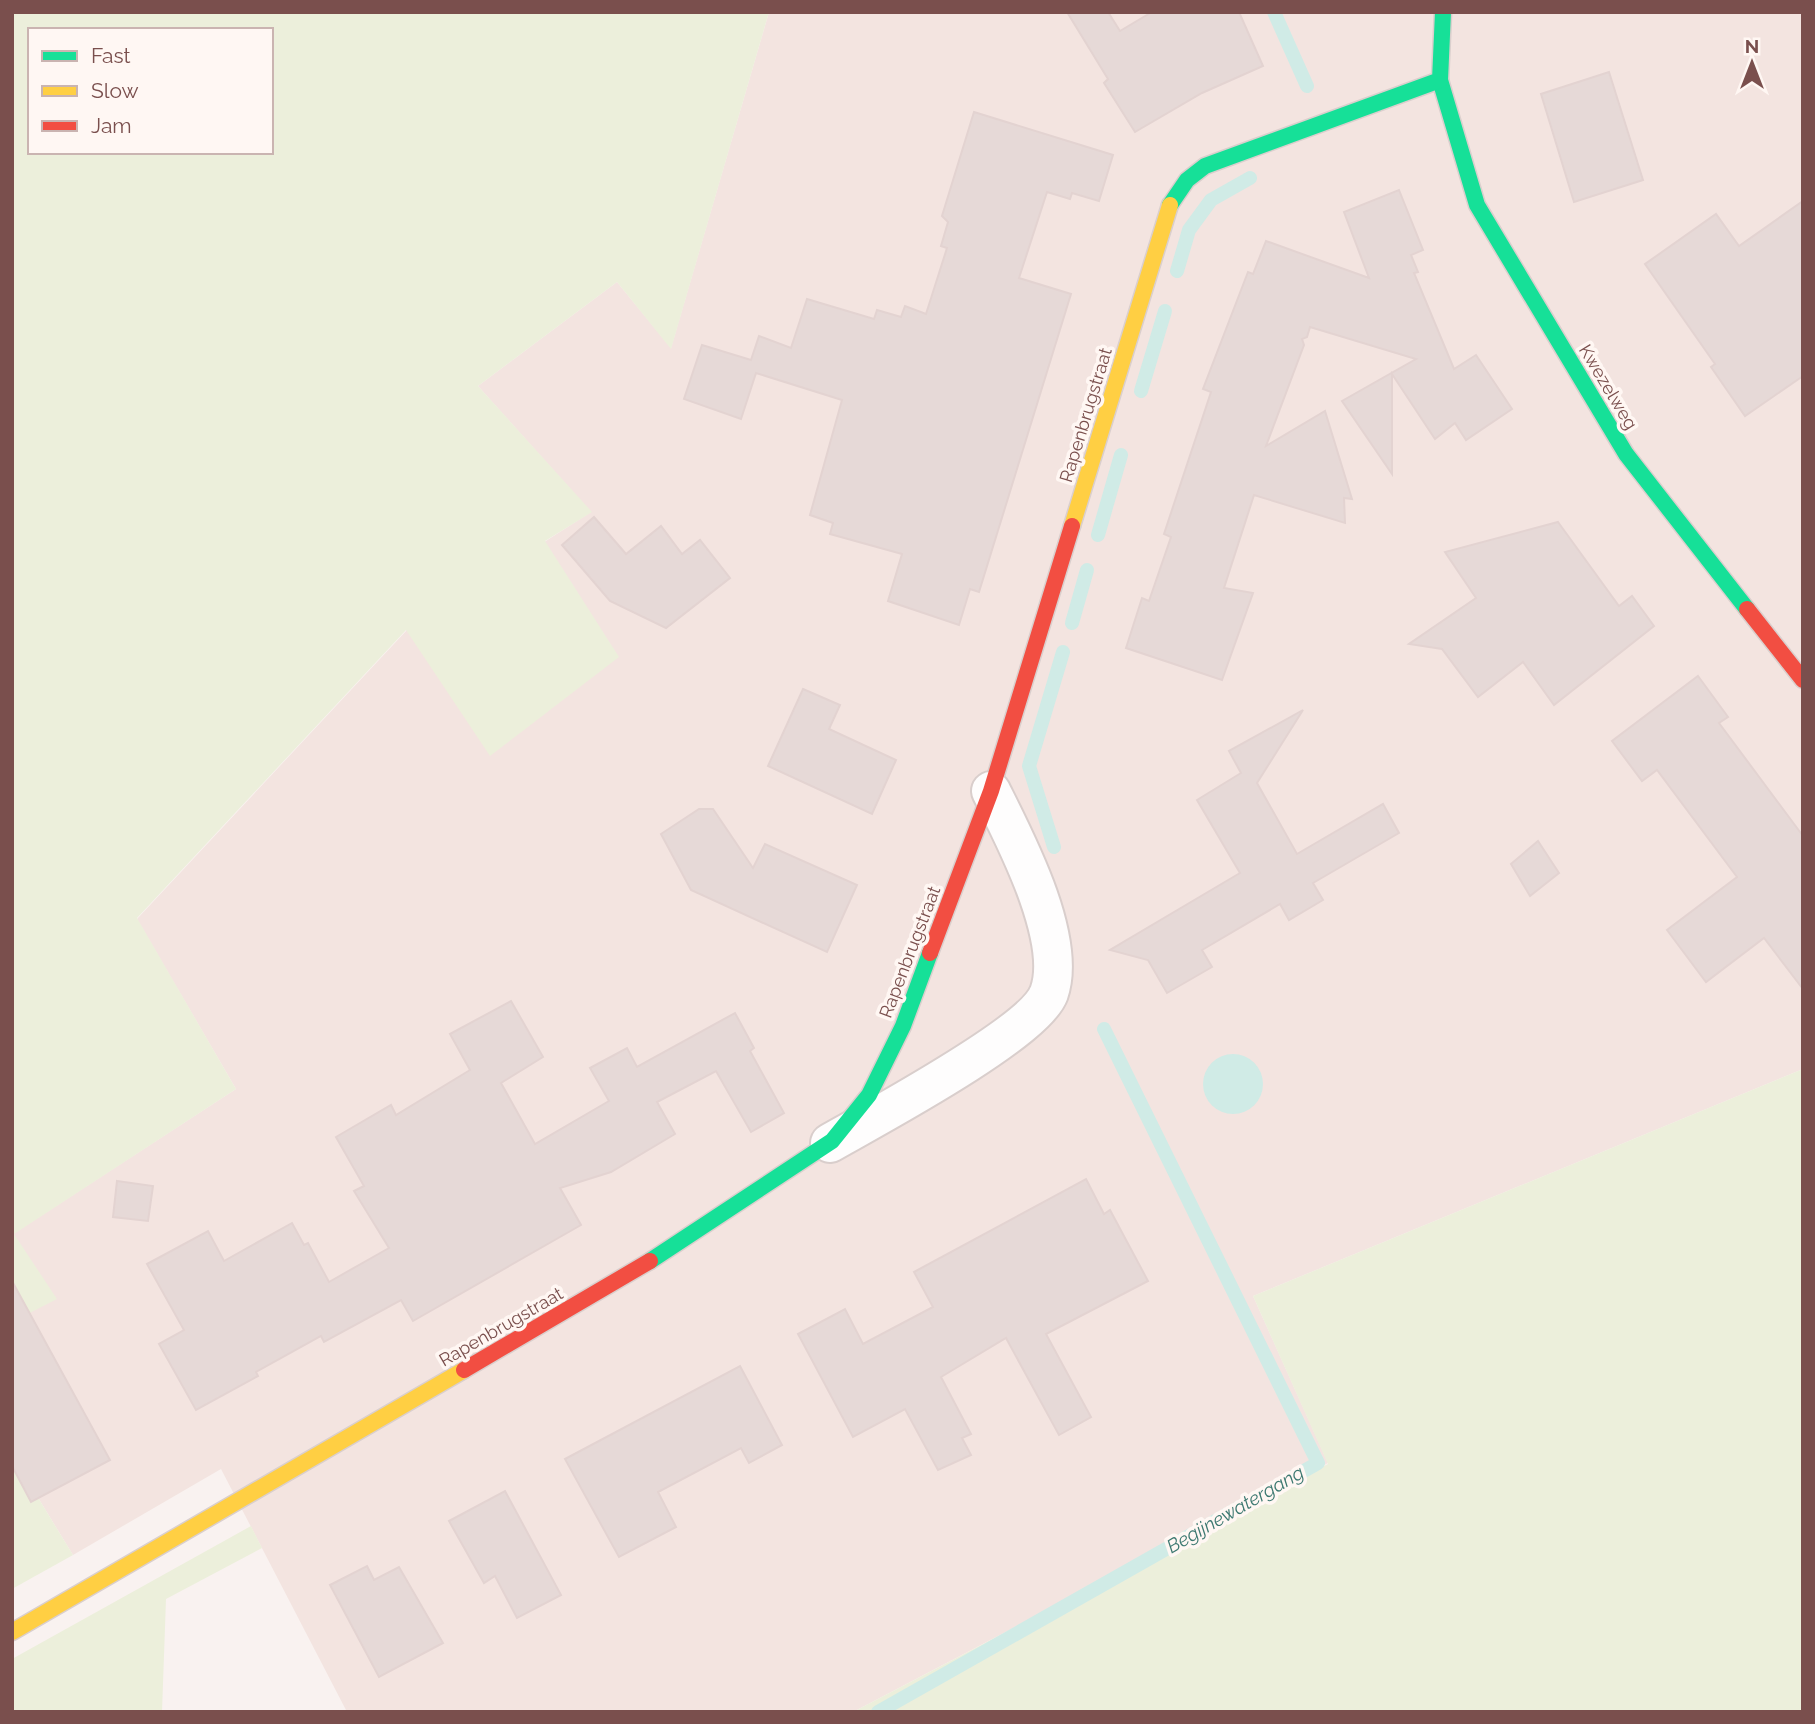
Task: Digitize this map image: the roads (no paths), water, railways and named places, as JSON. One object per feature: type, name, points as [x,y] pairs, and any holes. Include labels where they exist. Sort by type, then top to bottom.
[{"type":"street","points":[[1440,80],[1443,12]]},
{"type":"street","name":"Kwezelweg","points":[[1440,80],[1477,205],[1626,454],[1803,680]]},
{"type":"street","name":"Rapenbrugstraat","points":[[12,1632],[634,1272],[832,1141],[869,1096],[887,1062],[991,791],[1171,203],[1187,180],[1205,166],[1440,80]]},
{"type":"street","points":[[825,1145],[935,1084],[1024,1024],[1048,994],[1052,965],[1046,919],[1024,857],[991,791]]},
{"type":"water","points":[[1233,1054],[1250,1059],[1258,1067],[1263,1084],[1258,1101],[1250,1109],[1233,1114],[1216,1109],[1208,1101],[1203,1084],[1208,1067],[1216,1059]]},
{"type":"waterway","name":"Begijnewatergang","points":[[1274,12],[1307,86]]},
{"type":"waterway","name":"Begijnewatergang","points":[[1177,271],[1189,230],[1211,200],[1250,178]]},
{"type":"waterway","name":"Begijnewatergang","points":[[1141,391],[1165,311]]},
{"type":"waterway","name":"Begijnewatergang","points":[[1098,535],[1121,455]]},
{"type":"waterway","name":"Begijnewatergang","points":[[1072,623],[1087,570]]},
{"type":"waterway","name":"Begijnewatergang","points":[[1054,847],[1029,766],[1063,652]]},
{"type":"waterway","name":"Begijnewatergang","points":[[878,1712],[1318,1463],[1104,1029]]}]
